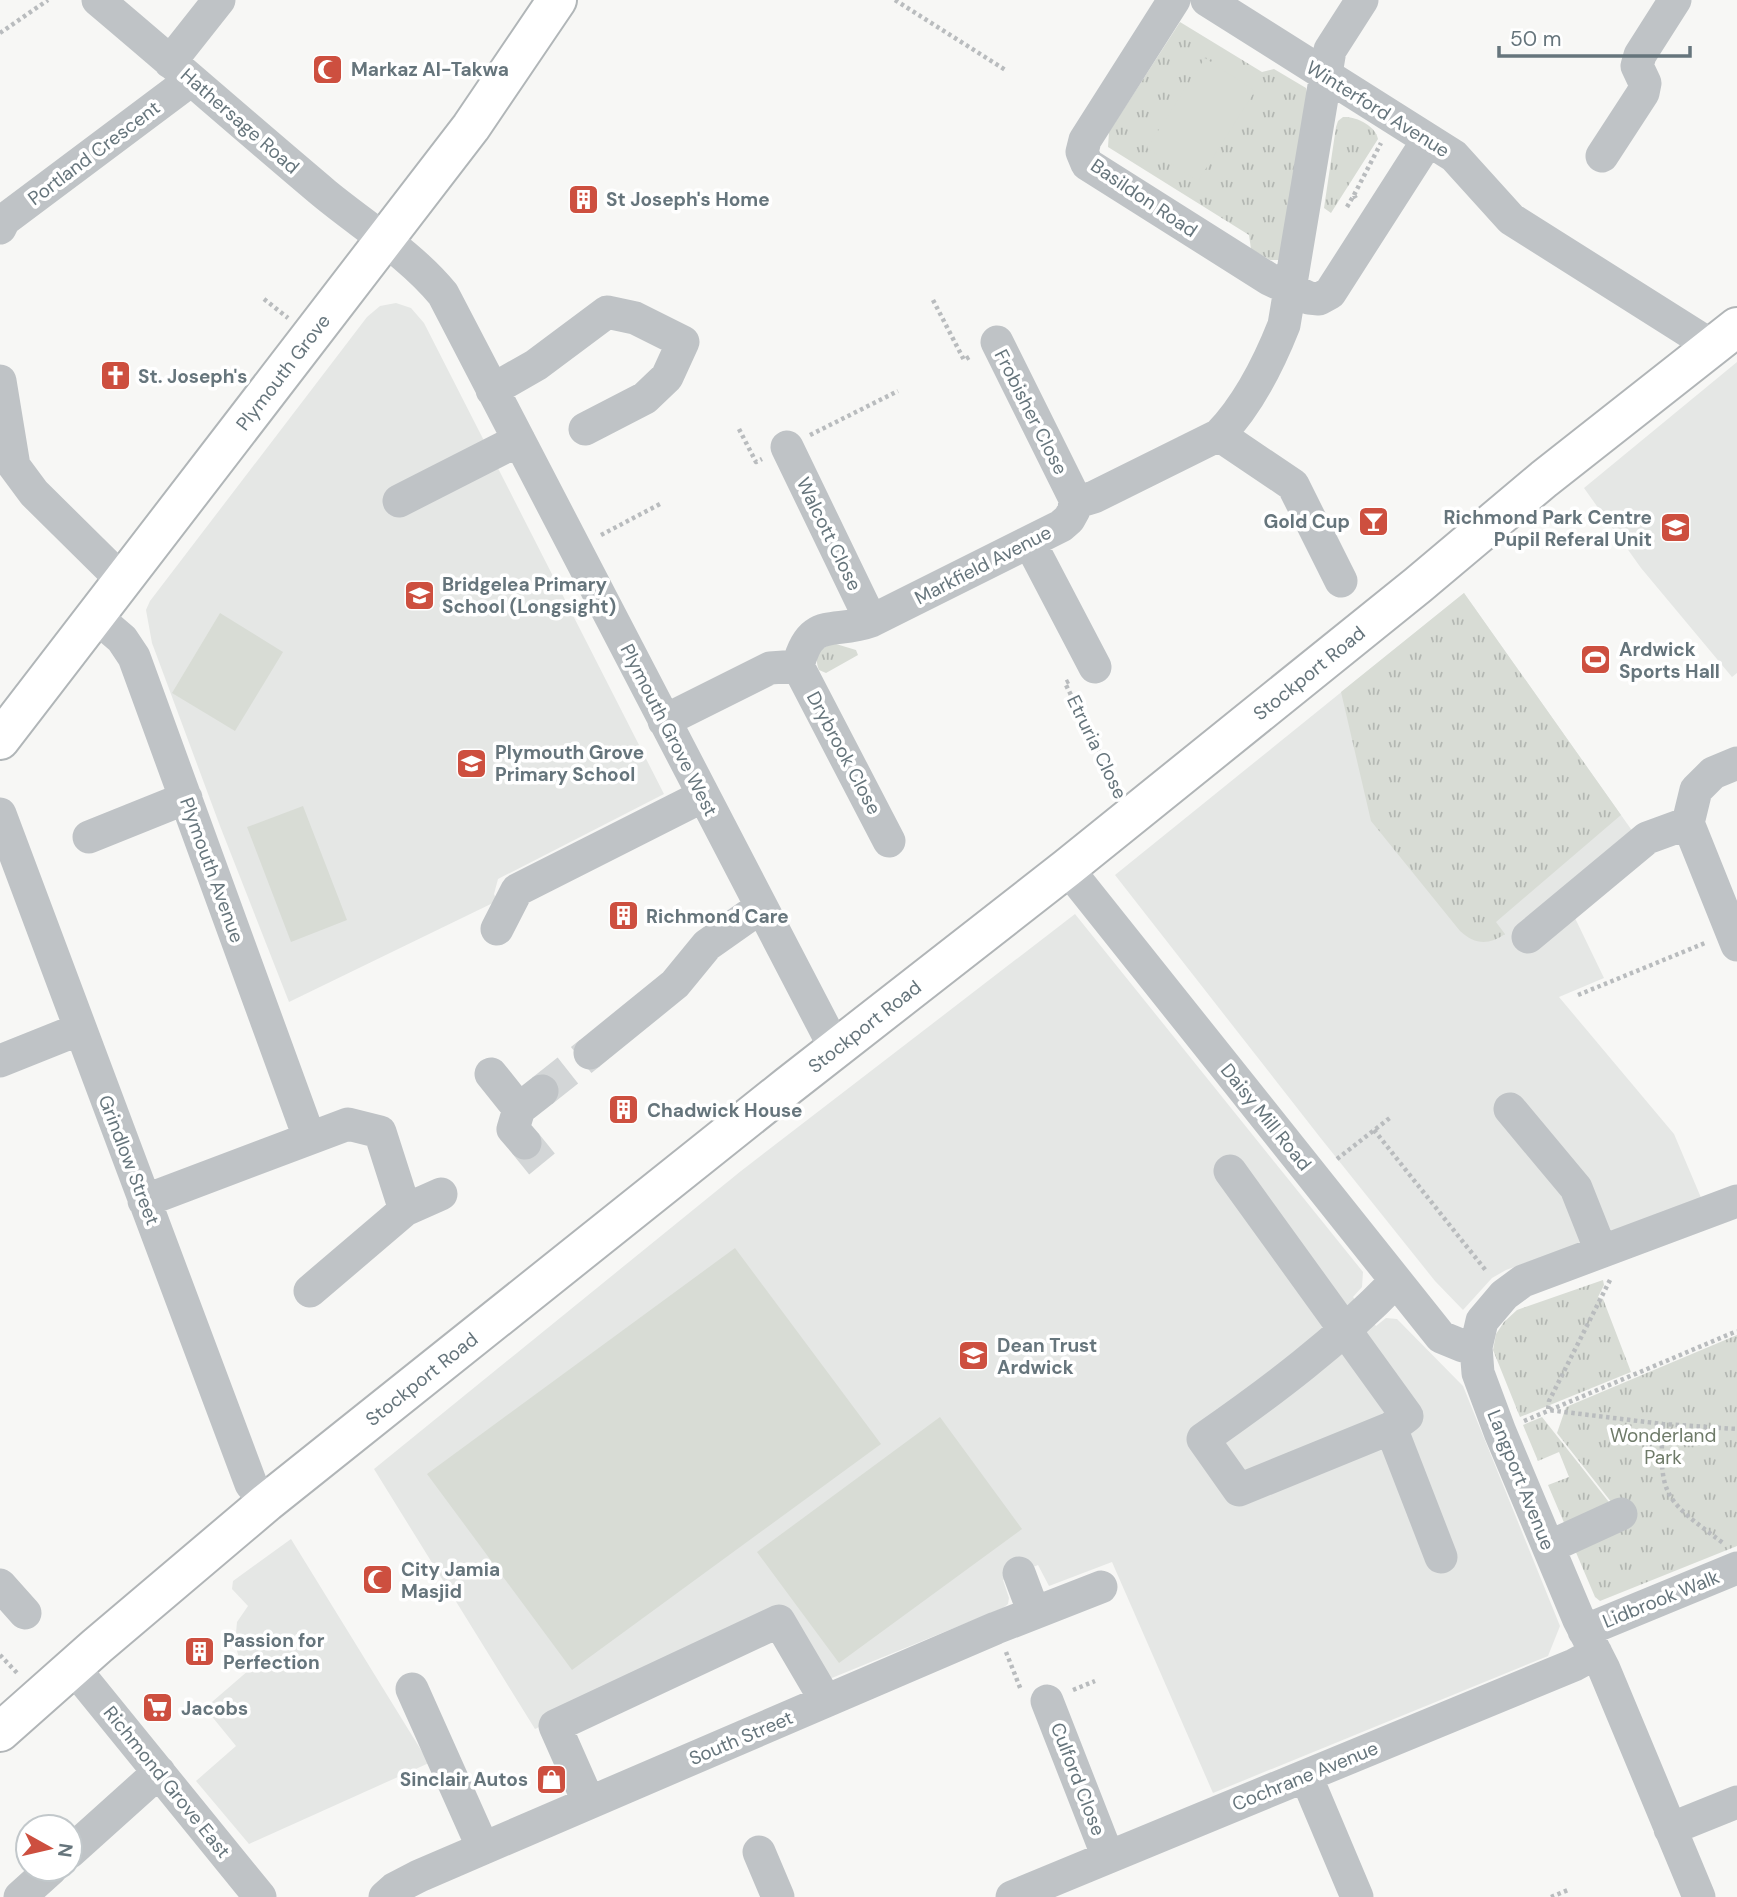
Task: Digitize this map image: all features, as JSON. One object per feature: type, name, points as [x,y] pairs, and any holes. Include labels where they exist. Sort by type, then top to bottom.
[{"type":"main road","name":"Plymouth Grove","points":[[0,740],[471,127],[557,0]]},
{"type":"main road","name":"Stockport Road","points":[[0,1732],[267,1502],[1067,868],[1418,585],[1544,479],[1725,336]]},
{"type":"street","name":"Hathersage Road","points":[[98,0],[327,196],[383,240]]},
{"type":"street","name":"Portland Crescent","points":[[0,228],[4,220],[181,71],[219,0]]},
{"type":"street","name":"Basildon Road","points":[[1174,0],[1085,140],[1082,152],[1087,164],[1289,290]]},
{"type":"street","name":"Winterford Avenue","points":[[1207,0],[1324,74],[1422,148],[1454,156],[1511,219],[1725,336]]},
{"type":"street","points":[[1075,499],[1084,500],[1094,496],[1219,435],[1232,421],[1274,351],[1284,325],[1330,50],[1363,0]]},
{"type":"street","points":[[1602,156],[1643,93],[1645,83],[1637,66],[1640,55],[1675,0]]},
{"type":"street","points":[[1289,290],[1319,299],[1329,293],[1422,148]]},
{"type":"street","name":"Plymouth Grove West","points":[[383,240],[434,283],[443,294],[836,1050]]},
{"type":"street","points":[[492,390],[536,365],[607,312],[635,318],[683,342],[667,377],[645,398],[585,429]]},
{"type":"street","name":"Frobisher Close","points":[[997,342],[1075,499]]},
{"type":"street","points":[[0,381],[14,466],[34,493],[122,580]]},
{"type":"street","points":[[1219,435],[1293,485],[1341,581]]},
{"type":"street","points":[[400,501],[519,440]]},
{"type":"street","name":"Walcott Close","points":[[787,447],[871,621]]},
{"type":"street","name":"Markfield Avenue","points":[[798,666],[803,647],[817,631],[855,627],[871,621],[1030,543],[1069,519],[1075,499]]},
{"type":"street","name":"Etruria Close","points":[[1030,543],[1095,667]]},
{"type":"street","name":"Plymouth Avenue","points":[[95,616],[122,639],[134,657],[309,1137]]},
{"type":"street","points":[[664,721],[770,668],[798,666]]},
{"type":"street","name":"Drybrook Close","points":[[798,666],[889,841]]},
{"type":"street","points":[[1735,939],[1688,823],[1696,790],[1713,773],[1737,763]]},
{"type":"street","points":[[497,929],[517,890],[704,796]]},
{"type":"street","points":[[89,837],[186,798]]},
{"type":"street","name":"Grindlow Street","points":[[0,814],[251,1484],[267,1502]]},
{"type":"street","points":[[1528,937],[1647,838],[1688,823]]},
{"type":"street","name":"Daisy Mill Road","points":[[1067,868],[1441,1337],[1463,1346],[1476,1347]]},
{"type":"street","points":[[590,1053],[675,984],[707,945],[761,907]]},
{"type":"street","points":[[0,1061],[80,1029]]},
{"type":"street","points":[[491,1074],[530,1100],[513,1129],[525,1143]]},
{"type":"street","points":[[1510,1109],[1576,1188],[1615,1246]]},
{"type":"street","points":[[144,1201],[348,1124],[380,1132],[405,1210]]},
{"type":"street","points":[[1230,1171],[1345,1332],[1407,1416],[1391,1428],[1239,1490],[1203,1439],[1301,1369],[1345,1332],[1396,1281]]},
{"type":"street","points":[[310,1291],[405,1210],[441,1194]]},
{"type":"street","name":"Langport Avenue","points":[[1699,1897],[1500,1432],[1478,1373],[1476,1347],[1482,1321],[1504,1295],[1523,1281],[1737,1201]]},
{"type":"street","points":[[1391,1428],[1441,1557]]},
{"type":"street","points":[[1549,1547],[1621,1514]]},
{"type":"street","name":"Lidbrook Walk","points":[[1590,1642],[1734,1558]]},
{"type":"street","points":[[1019,1573],[1034,1613]]},
{"type":"street","points":[[0,1585],[26,1613]]},
{"type":"street","name":"South Street","points":[[385,1897],[419,1876],[483,1848],[1034,1613],[1101,1587]]},
{"type":"street","points":[[590,1803],[555,1726],[779,1621],[826,1701]]},
{"type":"street","name":"Cochrane Avenue","points":[[1014,1897],[1574,1665],[1590,1642]]},
{"type":"street","name":"Richmond Grove East","points":[[73,1667],[260,1897]]},
{"type":"street","points":[[412,1689],[483,1848]]},
{"type":"street","name":"Culford Close","points":[[1047,1701],[1108,1857]]},
{"type":"street","points":[[84,1839],[159,1772]]},
{"type":"street","points":[[1306,1776],[1357,1897]]},
{"type":"street","points":[[1670,1829],[1737,1802]]},
{"type":"street","points":[[759,1852],[778,1897]]},
{"type":"street","points":[[20,1897],[36,1883]]},
{"type":"path","points":[[0,33],[48,0]]},
{"type":"path","points":[[895,0],[1007,71]]},
{"type":"path","points":[[1341,218],[1387,133],[1422,148]]},
{"type":"path","points":[[1354,195],[1362,206]]},
{"type":"path","name":"Frobisher Close","points":[[933,300],[964,360],[997,342]]},
{"type":"path","points":[[575,548],[662,503]]},
{"type":"path","name":"Etruria Close","points":[[1095,667],[1065,683],[1131,816]]},
{"type":"path","points":[[1578,995],[1735,939]]},
{"type":"path","points":[[1314,1178],[1391,1117]]},
{"type":"path","points":[[1374,1130],[1492,1278]]},
{"type":"path","points":[[1548,1410],[1549,1401],[1615,1246]]},
{"type":"path","points":[[1517,1424],[1737,1331]]},
{"type":"path","points":[[1548,1410],[1663,1424],[1737,1429]]},
{"type":"path","points":[[1663,1424],[1661,1465],[1664,1486],[1675,1504],[1734,1558]]},
{"type":"path","points":[[0,1655],[19,1675]]},
{"type":"path","points":[[1551,1897],[1567,1890]]},
{"type":"shaded area","points":[[396,303],[411,308],[424,323],[664,794],[498,879],[494,894],[497,901],[289,1002],[152,643],[146,610],[150,601],[367,317],[380,306]]},
{"type":"shaded area","name":"Richmond Park Centre Pupil Referal Unit","points":[[1737,362],[1737,673],[1732,677],[1641,568],[1584,488]]},
{"type":"shaded area","points":[[1464,593],[1650,856],[1574,916],[1604,978],[1559,997],[1674,1134],[1702,1200],[1506,1270],[1492,1278],[1463,1310],[1435,1281],[1319,1136],[1115,875]]},
{"type":"shaded area","name":"Dean Trust Ardwick","points":[[1075,914],[1363,1272],[1362,1287],[1353,1297],[1376,1326],[1386,1318],[1397,1319],[1463,1386],[1560,1626],[1548,1656],[1213,1793],[1112,1562],[1049,1586],[1038,1565],[1003,1580],[1009,1598],[1008,1604],[1003,1608],[822,1682],[781,1615],[535,1729],[374,1469],[741,1171]]},
{"type":"shaded area","points":[[291,1539],[429,1763],[249,1844],[196,1781],[236,1746],[205,1708],[249,1670],[239,1658],[235,1644],[237,1622],[248,1606],[232,1589],[233,1581]]},
{"type":"green space","points":[[1180,22],[1262,72],[1274,69],[1306,88],[1308,97],[1279,260],[1270,260],[1251,249],[1249,235],[1108,147],[1109,132]]},
{"type":"green space","points":[[1205,58],[1255,91],[1198,181],[1147,148]]},
{"type":"green space","points":[[1343,117],[1365,123],[1374,130],[1378,139],[1331,213],[1324,208],[1336,127]]},
{"type":"green space","points":[[1464,593],[1621,815],[1496,922],[1505,934],[1488,942],[1471,939],[1460,931],[1371,821],[1341,692]]},
{"type":"green space","points":[[220,613],[283,652],[235,731],[172,693]]},
{"type":"green space","points":[[836,644],[856,650],[858,655],[826,673],[819,670],[819,652]]},
{"type":"green space","points":[[303,806],[347,920],[291,942],[247,827]]},
{"type":"green space","points":[[735,1248],[881,1444],[572,1670],[427,1474]]},
{"type":"green space","points":[[1603,1280],[1604,1285],[1598,1297],[1603,1299],[1631,1372],[1520,1417],[1493,1350],[1496,1334],[1517,1310]]},
{"type":"green space","name":"Wonderland Park","points":[[1737,1335],[1737,1546],[1600,1601],[1595,1597],[1572,1543],[1623,1517],[1557,1433],[1566,1407]]},
{"type":"green space","points":[[940,1417],[1022,1529],[839,1663],[757,1552]]},
{"type":"green space","points":[[1542,1417],[1616,1511],[1568,1532],[1548,1485],[1569,1477],[1559,1452],[1538,1461],[1523,1425]]},
{"type":"tunnel","points":[[542,1091],[590,1053]]},
{"type":"tunnel","points":[[525,1143],[542,1164]]},
{"type":"place","name":"Markaz Al-Takwa","points":[[328,69]]},
{"type":"place","name":"St Joseph's Home","points":[[583,199]]},
{"type":"place","name":"St. Joseph's","points":[[115,376]]},
{"type":"place","name":"Gold Cup","points":[[1373,521]]},
{"type":"place","name":"Richmond Park Centre Pupil Referal Unit","points":[[1675,528]]},
{"type":"place","name":"Bridgelea Primary School (Longsight)","points":[[419,595]]},
{"type":"place","name":"Ardwick Sports Hall","points":[[1596,660]]},
{"type":"place","name":"Plymouth Grove Primary School","points":[[472,763]]},
{"type":"place","name":"Richmond Care","points":[[623,916]]},
{"type":"place","name":"Chadwick House","points":[[624,1110]]},
{"type":"place","name":"Dean Trust Ardwick","points":[[974,1356]]},
{"type":"place","name":"City Jamia Masjid","points":[[378,1580]]},
{"type":"place","name":"Passion for Perfection","points":[[200,1651]]},
{"type":"place","name":"Jacobs","points":[[158,1708]]},
{"type":"place","name":"Sinclair Autos","points":[[551,1779]]}]
